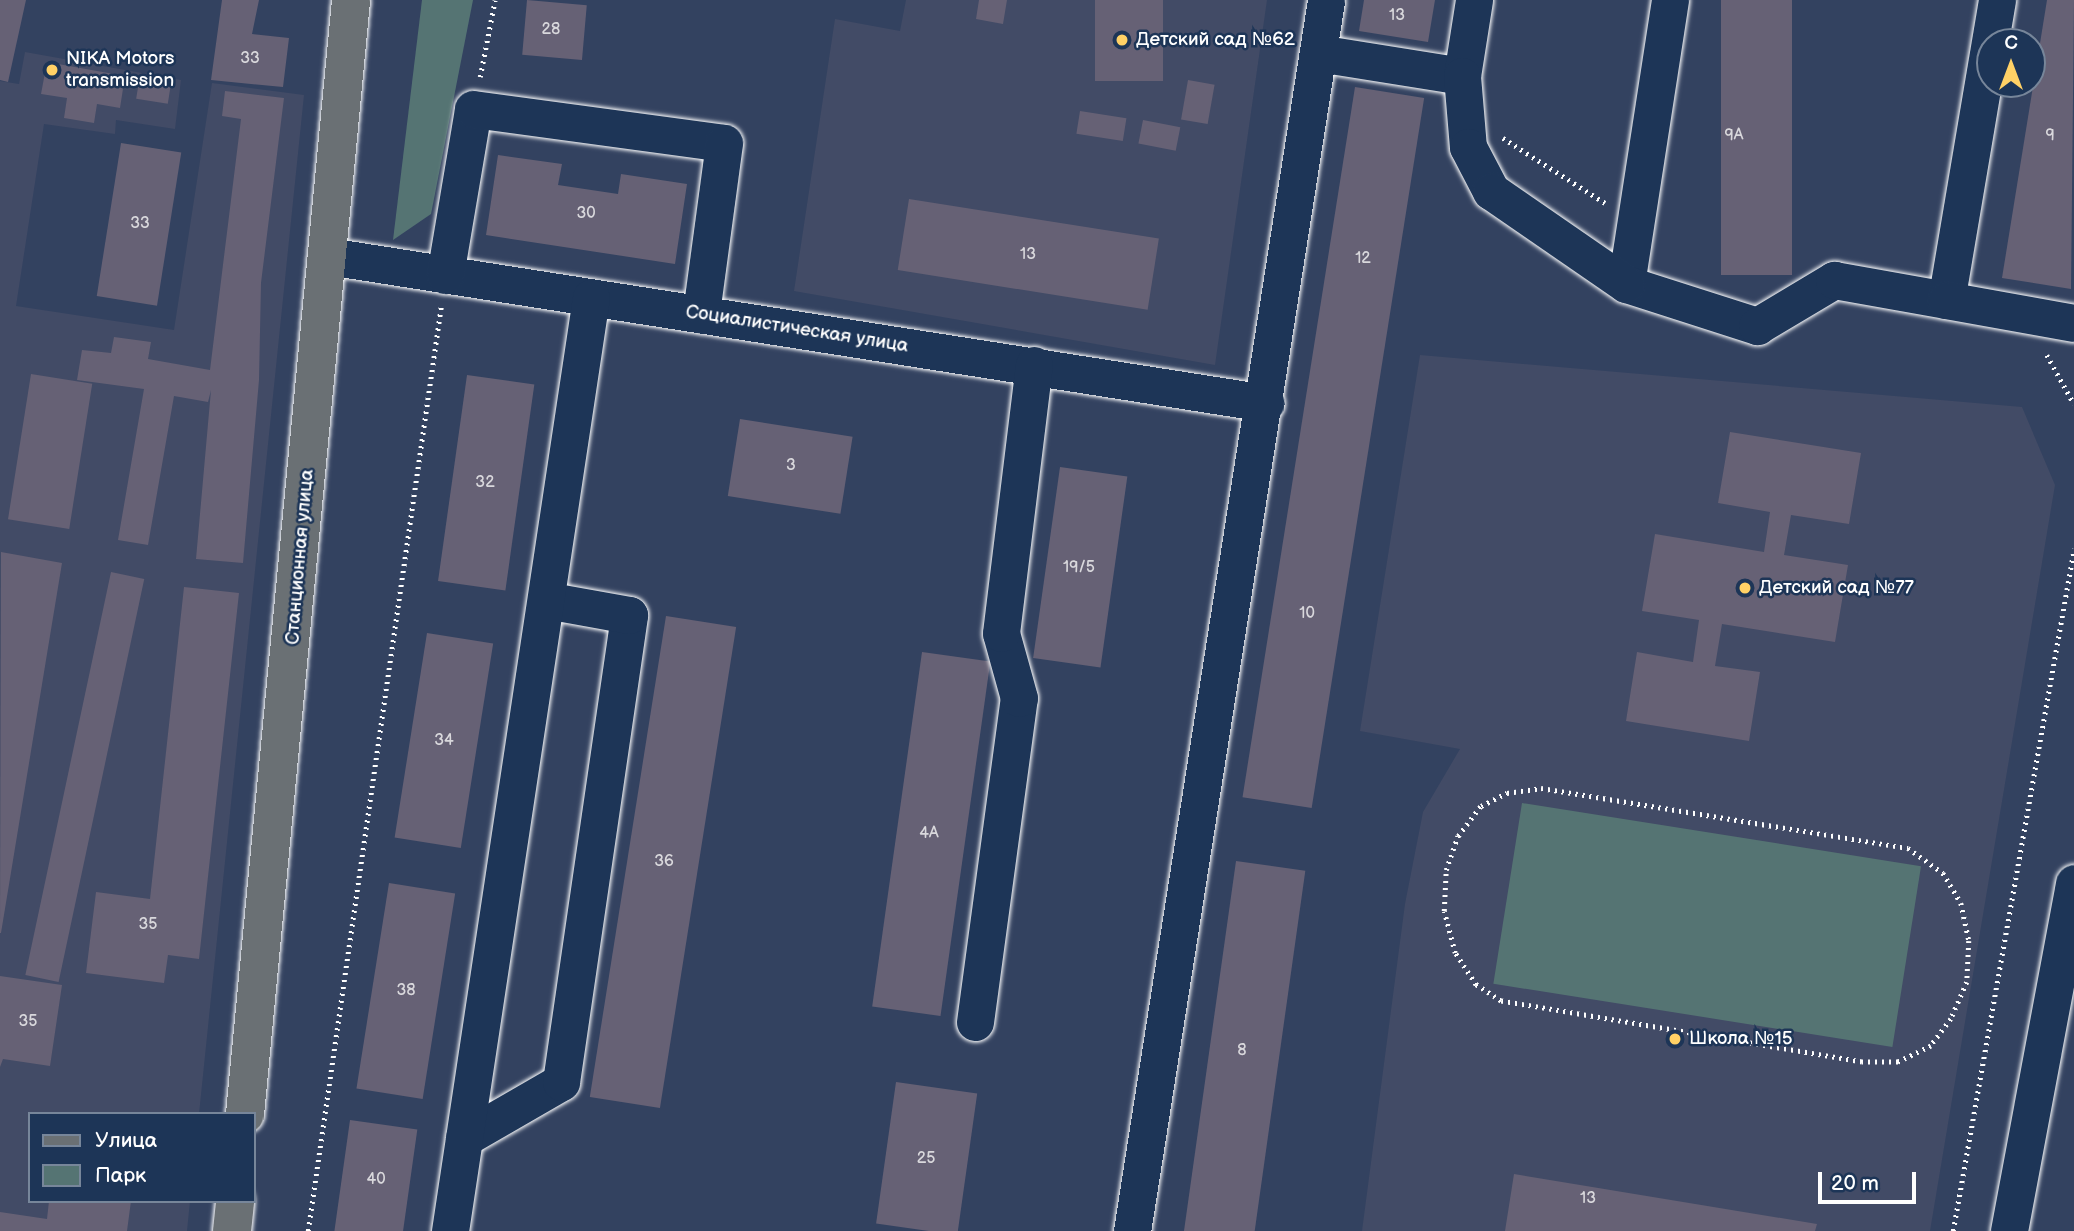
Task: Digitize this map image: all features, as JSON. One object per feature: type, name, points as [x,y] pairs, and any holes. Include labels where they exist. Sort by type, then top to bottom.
[{"type":"main road","name":"Станционная улица","points":[[245,1112],[351,0]]},
{"type":"main road","points":[[232,1231],[235,1203]]},
{"type":"street","points":[[1132,1231],[1266,403],[1326,0]]},
{"type":"street","points":[[1474,0],[1462,76],[1465,114],[1468,147],[1491,191],[1626,284],[1757,326],[1834,280],[2074,323]]},
{"type":"street","points":[[1626,284],[1670,0]]},
{"type":"street","points":[[1945,300],[1997,0]]},
{"type":"street","points":[[1318,53],[1462,76]]},
{"type":"street","points":[[445,275],[473,109],[724,143],[701,314]]},
{"type":"street","name":"Социалистическая улица","points":[[328,257],[1266,403]]},
{"type":"street","points":[[450,1231],[592,298]]},
{"type":"street","points":[[975,1022],[1020,698],[1001,633],[1034,365]]},
{"type":"street","points":[[464,1138],[561,1082],[629,615],[546,600]]},
{"type":"street","points":[[2009,1231],[2074,883]]},
{"type":"path","points":[[473,109],[495,0]]},
{"type":"path","points":[[1465,114],[1635,223]]},
{"type":"path","points":[[308,1231],[445,275]]},
{"type":"path","points":[[2025,314],[2074,404]]},
{"type":"path","points":[[1953,1231],[2074,549]]},
{"type":"path","points":[[1541,788],[1908,849],[1943,873],[1961,903],[1969,940],[1967,982],[1951,1019],[1931,1046],[1898,1062],[1862,1062],[1500,1001],[1476,985],[1455,953],[1444,911],[1446,870],[1458,836],[1481,806],[1507,793],[1541,788]]},
{"type":"shaded area","points":[[906,0],[1267,0],[1215,365],[794,291],[835,19],[900,31]]},
{"type":"shaded area","points":[[25,52],[181,80],[175,129],[116,120],[115,134],[44,124],[16,306],[174,330],[212,83],[304,95],[199,1112],[28,1112],[28,1203],[190,1203],[187,1231],[0,1231],[0,81],[19,84]]},
{"type":"shaded area","points":[[1420,355],[2022,407],[2055,485],[1930,1231],[1362,1231],[1405,904],[1423,812],[1460,749],[1360,731]]},
{"type":"green space","points":[[422,0],[473,0],[431,214],[393,240]]},
{"type":"green space","points":[[1522,803],[1921,866],[1892,1047],[1493,984]]},
{"type":"building","points":[[0,0],[26,0],[8,82],[0,80]]},
{"type":"building","points":[[222,0],[259,0],[252,34],[289,38],[283,87],[211,80]]},
{"type":"building","points":[[527,0],[587,5],[582,60],[522,55]]},
{"type":"building","points":[[979,0],[1007,0],[1003,24],[976,19]]},
{"type":"building","name":"Детский сад №62","points":[[1095,0],[1163,0],[1163,81],[1095,81]]},
{"type":"building","points":[[1364,0],[1435,0],[1428,42],[1359,31]]},
{"type":"building","points":[[1721,0],[1792,0],[1792,275],[1721,275]]},
{"type":"building","points":[[2047,0],[2074,0],[2071,289],[2002,278],[2031,98],[2046,98],[2046,28],[2042,28]]},
{"type":"building","points":[[47,62],[125,76],[120,108],[97,104],[94,123],[64,118],[67,98],[41,94]]},
{"type":"building","points":[[1188,80],[1215,85],[1208,124],[1181,119]]},
{"type":"building","points":[[139,81],[171,86],[168,104],[136,99]]},
{"type":"building","points":[[1355,87],[1424,98],[1312,808],[1243,797]]},
{"type":"building","points":[[225,91],[284,98],[261,283],[259,380],[243,563],[196,559],[211,390],[208,402],[174,396],[148,545],[118,540],[144,389],[77,380],[82,350],[111,353],[114,337],[151,342],[148,359],[210,370],[241,119],[222,116]]},
{"type":"building","points":[[1080,111],[1126,118],[1123,141],[1076,134]]},
{"type":"building","points":[[1143,120],[1180,127],[1176,151],[1138,144]]},
{"type":"building","points":[[121,143],[181,153],[157,306],[97,296]]},
{"type":"building","points":[[498,155],[562,164],[558,185],[618,194],[621,174],[687,184],[675,264],[486,235]]},
{"type":"building","points":[[909,199],[1159,239],[1148,310],[898,270]]},
{"type":"building","points":[[31,374],[92,384],[69,529],[8,519]]},
{"type":"building","points":[[467,375],[534,384],[505,590],[438,581]]},
{"type":"building","points":[[740,419],[853,437],[840,514],[728,496]]},
{"type":"building","name":"Детский сад №77","points":[[1730,432],[1861,453],[1849,524],[1791,515],[1784,555],[1848,565],[1835,642],[1722,624],[1715,666],[1760,672],[1749,741],[1626,721],[1637,652],[1693,662],[1699,620],[1642,611],[1655,534],[1764,552],[1770,512],[1718,503]]},
{"type":"building","points":[[1060,467],[1127,476],[1100,668],[1033,658]]},
{"type":"building","points":[[1,552],[62,563],[0,933]]},
{"type":"building","points":[[111,572],[144,579],[59,982],[25,975]]},
{"type":"building","points":[[184,587],[239,593],[199,959],[168,955],[164,983],[86,973],[96,892],[150,899]]},
{"type":"building","points":[[666,616],[736,627],[660,1108],[590,1097]]},
{"type":"building","points":[[427,633],[493,643],[461,848],[395,837]]},
{"type":"building","points":[[922,652],[990,662],[941,1016],[872,1007]]},
{"type":"building","points":[[1236,861],[1305,871],[1255,1231],[1184,1231]]},
{"type":"building","points":[[389,883],[455,893],[423,1099],[356,1088]]},
{"type":"building","points":[[0,976],[62,985],[50,1066],[3,1059],[0,1067]]},
{"type":"building","points":[[896,1082],[977,1093],[958,1231],[929,1231],[876,1224]]},
{"type":"building","points":[[350,1120],[417,1129],[403,1231],[334,1231]]},
{"type":"building","points":[[1514,1174],[1817,1224],[1815,1231],[1505,1231]]},
{"type":"building","points":[[49,1203],[131,1203],[127,1231],[0,1231],[0,1212],[47,1219]]},
{"type":"place","name":"Детский сад №62","points":[[1122,40]]},
{"type":"place","name":"NIKA Motors transmission","points":[[52,70]]},
{"type":"place","name":"Детский сад №77","points":[[1745,588]]},
{"type":"place","name":"Школа №15","points":[[1675,1039]]}]
